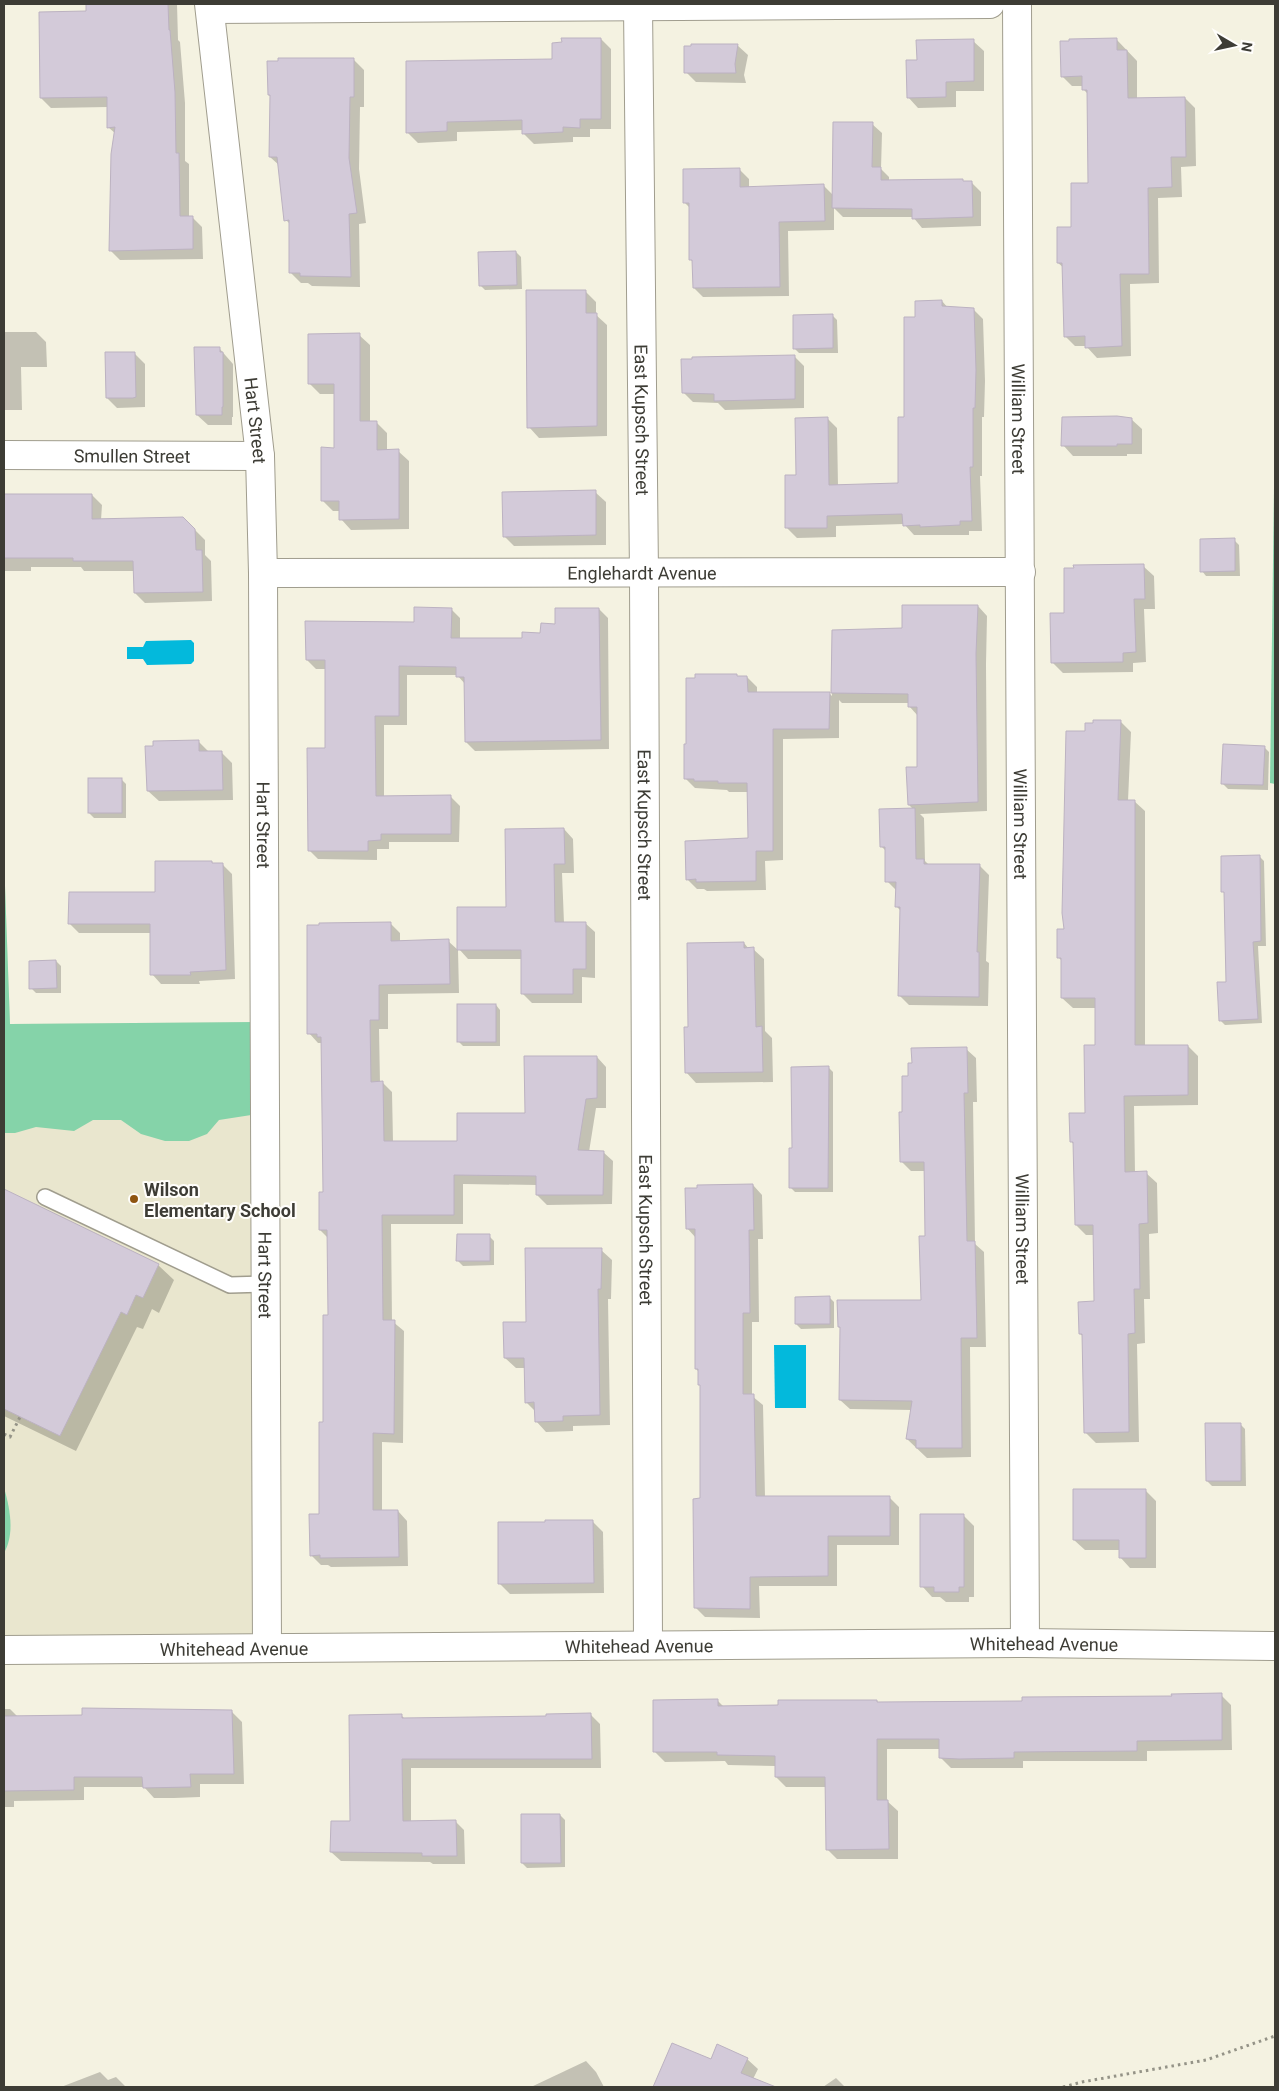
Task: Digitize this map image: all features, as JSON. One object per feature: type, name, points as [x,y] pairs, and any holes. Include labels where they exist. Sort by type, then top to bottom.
[{"type":"street","points":[[210,6],[990,4]]},
{"type":"street","name":"William Street","points":[[1018,4],[1025,1643]]},
{"type":"street","name":"Hart Street","points":[[210,6],[260,456],[263,573],[267,1648]]},
{"type":"street","name":"East Kupsch Street","points":[[638,6],[644,574],[648,1644]]},
{"type":"street","name":"Smullen Street","points":[[4,455],[260,456]]},
{"type":"street","name":"Englehardt Avenue","points":[[263,573],[644,574],[1021,572]]},
{"type":"street","name":"Whitehead Avenue","points":[[4,1650],[648,1644],[1025,1643],[1275,1646]]},
{"type":"lane","points":[[45,1197],[230,1285],[265,1284]]},
{"type":"path","points":[[4,1434],[10,1437],[20,1417]]},
{"type":"path","points":[[1063,2087],[1206,2060],[1275,2036]]},
{"type":"shaded area","name":"Wilson Elementary School","points":[[4,858],[10,1024],[264,1022],[267,1648],[4,1650]]},
{"type":"green space","points":[[1275,414],[1275,784],[1270,783]]},
{"type":"green space","points":[[4,858],[10,1024],[264,1022],[265,1113],[219,1120],[207,1134],[189,1141],[165,1141],[141,1134],[121,1120],[93,1120],[74,1131],[36,1127],[15,1133],[4,1133]]},
{"type":"green space","points":[[4,1488],[10,1512],[10,1529],[4,1553]]},
{"type":"water","points":[[191,640],[194,643],[194,661],[191,664],[147,665],[143,659],[127,659],[127,647],[143,647],[146,641]]},
{"type":"water","points":[[774,1345],[806,1345],[806,1408],[775,1408]]},
{"type":"building","points":[[86,4],[168,4],[175,92],[176,153],[179,153],[180,216],[193,216],[193,249],[109,251],[111,154],[115,127],[107,128],[107,97],[40,98],[39,12],[86,11]]},
{"type":"building","points":[[561,38],[601,38],[601,119],[580,119],[580,128],[563,127],[563,132],[522,134],[522,120],[447,122],[447,131],[406,133],[406,61],[552,59],[552,43],[562,42]]},
{"type":"building","points":[[1117,38],[1117,50],[1127,50],[1128,98],[1185,97],[1186,157],[1171,157],[1172,187],[1148,188],[1149,274],[1120,274],[1122,346],[1085,348],[1085,336],[1064,337],[1062,263],[1057,263],[1057,227],[1071,227],[1071,183],[1088,183],[1087,90],[1082,90],[1082,76],[1061,77],[1060,41],[1069,41],[1069,39]]},
{"type":"building","points":[[974,39],[974,81],[946,82],[946,97],[907,98],[906,60],[917,60],[916,40]]},
{"type":"building","points":[[691,44],[738,44],[735,64],[736,73],[684,73],[684,46],[691,46]]},
{"type":"building","points":[[278,58],[354,58],[354,97],[350,97],[349,158],[357,213],[349,214],[351,277],[300,276],[300,273],[289,273],[289,220],[284,221],[277,157],[269,157],[270,95],[268,95],[267,61],[278,61]]},
{"type":"building","points":[[833,122],[873,122],[872,167],[881,167],[881,180],[963,179],[963,181],[972,181],[973,217],[912,219],[912,209],[832,208]]},
{"type":"building","points":[[740,168],[740,187],[824,184],[825,221],[779,222],[780,287],[693,288],[692,260],[689,260],[689,203],[683,203],[683,169]]},
{"type":"building","points":[[516,251],[517,285],[479,286],[478,252]]},
{"type":"building","points":[[526,290],[586,290],[586,313],[597,313],[597,426],[527,428]]},
{"type":"building","points":[[942,300],[942,306],[974,308],[976,370],[975,408],[973,408],[973,467],[970,467],[972,521],[960,521],[960,525],[920,527],[920,525],[903,526],[902,514],[827,516],[827,528],[785,528],[785,475],[796,475],[795,418],[828,417],[829,485],[898,483],[898,417],[904,417],[904,317],[915,317],[915,301]]},
{"type":"building","points":[[833,314],[833,348],[793,349],[793,315]]},
{"type":"building","points":[[360,333],[360,421],[377,421],[377,450],[399,449],[399,519],[339,520],[339,501],[321,501],[321,447],[334,448],[334,384],[308,384],[308,334]]},
{"type":"building","points":[[194,347],[220,347],[220,352],[223,352],[222,415],[196,415]]},
{"type":"building","points":[[105,352],[135,352],[136,397],[106,398]]},
{"type":"building","points":[[795,355],[795,399],[714,401],[714,394],[682,393],[681,359],[692,359],[692,357]]},
{"type":"building","points":[[1117,416],[1132,418],[1132,444],[1117,444],[1117,446],[1061,446],[1062,417]]},
{"type":"building","points":[[596,490],[596,535],[503,537],[502,492]]},
{"type":"building","points":[[4,494],[92,494],[92,519],[183,517],[195,529],[196,550],[202,550],[203,592],[134,593],[133,561],[73,561],[73,558],[4,558]]},
{"type":"building","points":[[1235,538],[1235,571],[1200,572],[1200,539]]},
{"type":"building","points":[[1144,564],[1145,599],[1134,599],[1136,652],[1123,653],[1123,662],[1051,663],[1050,613],[1064,613],[1064,568],[1074,568],[1073,565]]},
{"type":"building","points":[[902,605],[978,605],[976,654],[978,802],[908,805],[906,767],[917,767],[917,707],[908,707],[908,694],[831,693],[832,630],[902,628]]},
{"type":"building","points":[[414,607],[452,608],[451,638],[522,638],[522,632],[540,633],[541,623],[555,624],[555,608],[599,608],[601,740],[465,742],[464,677],[456,677],[456,667],[399,666],[399,716],[375,716],[376,796],[451,795],[451,834],[381,834],[381,840],[368,841],[368,851],[308,851],[307,748],[325,748],[325,660],[306,660],[305,621],[414,622]]},
{"type":"building","points":[[695,674],[737,674],[737,676],[747,676],[748,692],[830,692],[829,729],[773,729],[773,851],[756,851],[756,881],[696,882],[696,879],[686,880],[685,841],[748,838],[747,783],[718,783],[718,781],[684,779],[686,678],[695,678]]},
{"type":"building","points":[[1093,720],[1121,720],[1118,800],[1135,800],[1135,1045],[1188,1045],[1188,1095],[1124,1096],[1125,1172],[1147,1171],[1148,1223],[1139,1224],[1140,1289],[1134,1289],[1135,1333],[1128,1334],[1129,1432],[1084,1433],[1082,1334],[1079,1334],[1078,1302],[1094,1301],[1093,1225],[1075,1225],[1073,1142],[1070,1142],[1069,1113],[1085,1113],[1084,1045],[1095,1045],[1095,998],[1061,998],[1061,958],[1057,958],[1057,929],[1064,929],[1062,913],[1066,731],[1085,731],[1085,723],[1093,723]]},
{"type":"building","points":[[199,740],[199,751],[222,751],[223,790],[147,791],[145,746],[153,746],[153,741]]},
{"type":"building","points":[[1223,744],[1265,746],[1263,785],[1221,784]]},
{"type":"building","points":[[88,778],[122,778],[122,813],[88,813]]},
{"type":"building","points":[[915,808],[916,859],[924,859],[924,864],[980,864],[977,952],[979,952],[979,997],[898,996],[900,907],[895,907],[896,882],[885,882],[885,847],[880,847],[879,809]]},
{"type":"building","points":[[564,828],[565,864],[554,864],[555,922],[586,922],[586,969],[573,969],[573,994],[521,994],[521,950],[457,950],[457,907],[506,907],[505,829]]},
{"type":"building","points":[[1260,855],[1261,941],[1253,942],[1258,1019],[1219,1021],[1217,982],[1226,982],[1224,892],[1221,892],[1221,856]]},
{"type":"building","points":[[155,861],[212,861],[212,863],[223,863],[226,970],[190,972],[191,975],[150,975],[150,924],[68,924],[69,892],[155,892]]},
{"type":"building","points":[[391,922],[391,941],[449,939],[450,984],[379,985],[379,1020],[370,1020],[371,1082],[383,1081],[384,1141],[457,1141],[457,1113],[525,1113],[524,1056],[597,1056],[597,1098],[586,1099],[578,1150],[604,1151],[603,1195],[536,1195],[536,1176],[454,1175],[454,1215],[382,1215],[383,1320],[395,1320],[394,1434],[373,1433],[373,1510],[398,1510],[399,1557],[320,1558],[320,1555],[310,1556],[309,1514],[319,1514],[319,1422],[323,1422],[323,1315],[328,1315],[327,1230],[319,1230],[319,1192],[323,1192],[321,1037],[317,1037],[317,1034],[307,1034],[307,925],[319,925],[319,923]]},
{"type":"building","points":[[744,942],[744,948],[754,947],[756,1027],[762,1026],[763,1072],[685,1073],[684,1027],[688,1027],[687,943]]},
{"type":"building","points":[[56,960],[57,988],[29,989],[29,961]]},
{"type":"building","points":[[457,1004],[496,1004],[496,1042],[457,1042]]},
{"type":"building","points":[[967,1047],[968,1093],[964,1093],[967,1241],[975,1241],[977,1338],[961,1338],[962,1448],[916,1448],[916,1440],[906,1439],[912,1401],[839,1400],[840,1327],[838,1327],[837,1300],[921,1300],[919,1236],[925,1236],[924,1162],[900,1162],[899,1112],[902,1112],[902,1076],[908,1076],[908,1063],[912,1063],[911,1048]]},
{"type":"building","points":[[829,1066],[828,1188],[789,1188],[789,1148],[792,1148],[791,1067]]},
{"type":"building","points":[[753,1184],[754,1230],[749,1230],[750,1313],[743,1313],[743,1394],[754,1394],[756,1496],[890,1496],[890,1536],[828,1536],[828,1576],[750,1577],[750,1609],[694,1608],[693,1499],[700,1498],[700,1385],[698,1385],[698,1369],[695,1369],[695,1229],[686,1229],[685,1188],[697,1188],[697,1185]]},
{"type":"building","points":[[4,1189],[159,1264],[143,1298],[136,1295],[127,1315],[121,1312],[60,1436],[4,1409]]},
{"type":"building","points":[[457,1234],[490,1234],[490,1261],[456,1261]]},
{"type":"building","points":[[525,1248],[602,1248],[601,1289],[598,1289],[600,1415],[563,1416],[563,1421],[535,1422],[534,1402],[525,1403],[524,1358],[504,1358],[503,1322],[526,1322]]},
{"type":"building","points":[[830,1296],[830,1324],[795,1324],[795,1297]]},
{"type":"building","points":[[1205,1423],[1241,1423],[1241,1481],[1206,1481]]},
{"type":"building","points":[[1073,1489],[1146,1489],[1146,1558],[1119,1558],[1119,1540],[1073,1540]]},
{"type":"building","points":[[920,1514],[964,1514],[964,1587],[959,1587],[959,1592],[934,1592],[934,1587],[920,1587]]},
{"type":"building","points":[[545,1520],[593,1520],[594,1583],[498,1584],[498,1522],[545,1522]]},
{"type":"building","points":[[1222,1693],[1222,1740],[1137,1741],[1137,1751],[1014,1752],[1014,1758],[959,1759],[939,1758],[939,1739],[877,1739],[877,1800],[888,1800],[889,1849],[826,1850],[825,1777],[775,1777],[775,1756],[717,1755],[717,1752],[653,1752],[653,1700],[718,1699],[718,1706],[778,1705],[778,1700],[877,1700],[877,1702],[1022,1701],[1022,1697],[1172,1696],[1171,1694]]},
{"type":"building","points":[[82,1708],[232,1710],[234,1774],[190,1774],[191,1787],[143,1788],[142,1777],[74,1777],[74,1790],[4,1791],[4,1716],[82,1715]]},
{"type":"building","points":[[591,1713],[592,1759],[402,1759],[403,1821],[456,1820],[457,1856],[422,1856],[422,1853],[330,1852],[331,1821],[350,1821],[349,1715],[402,1714],[402,1718],[546,1716],[546,1714]]},
{"type":"building","points":[[521,1814],[560,1814],[561,1863],[521,1863]]},
{"type":"building","points":[[672,2043],[711,2059],[717,2044],[748,2058],[741,2073],[776,2087],[653,2087]]},
{"type":"place","name":"Wilson Elementary School","points":[[134,1199]]}]
